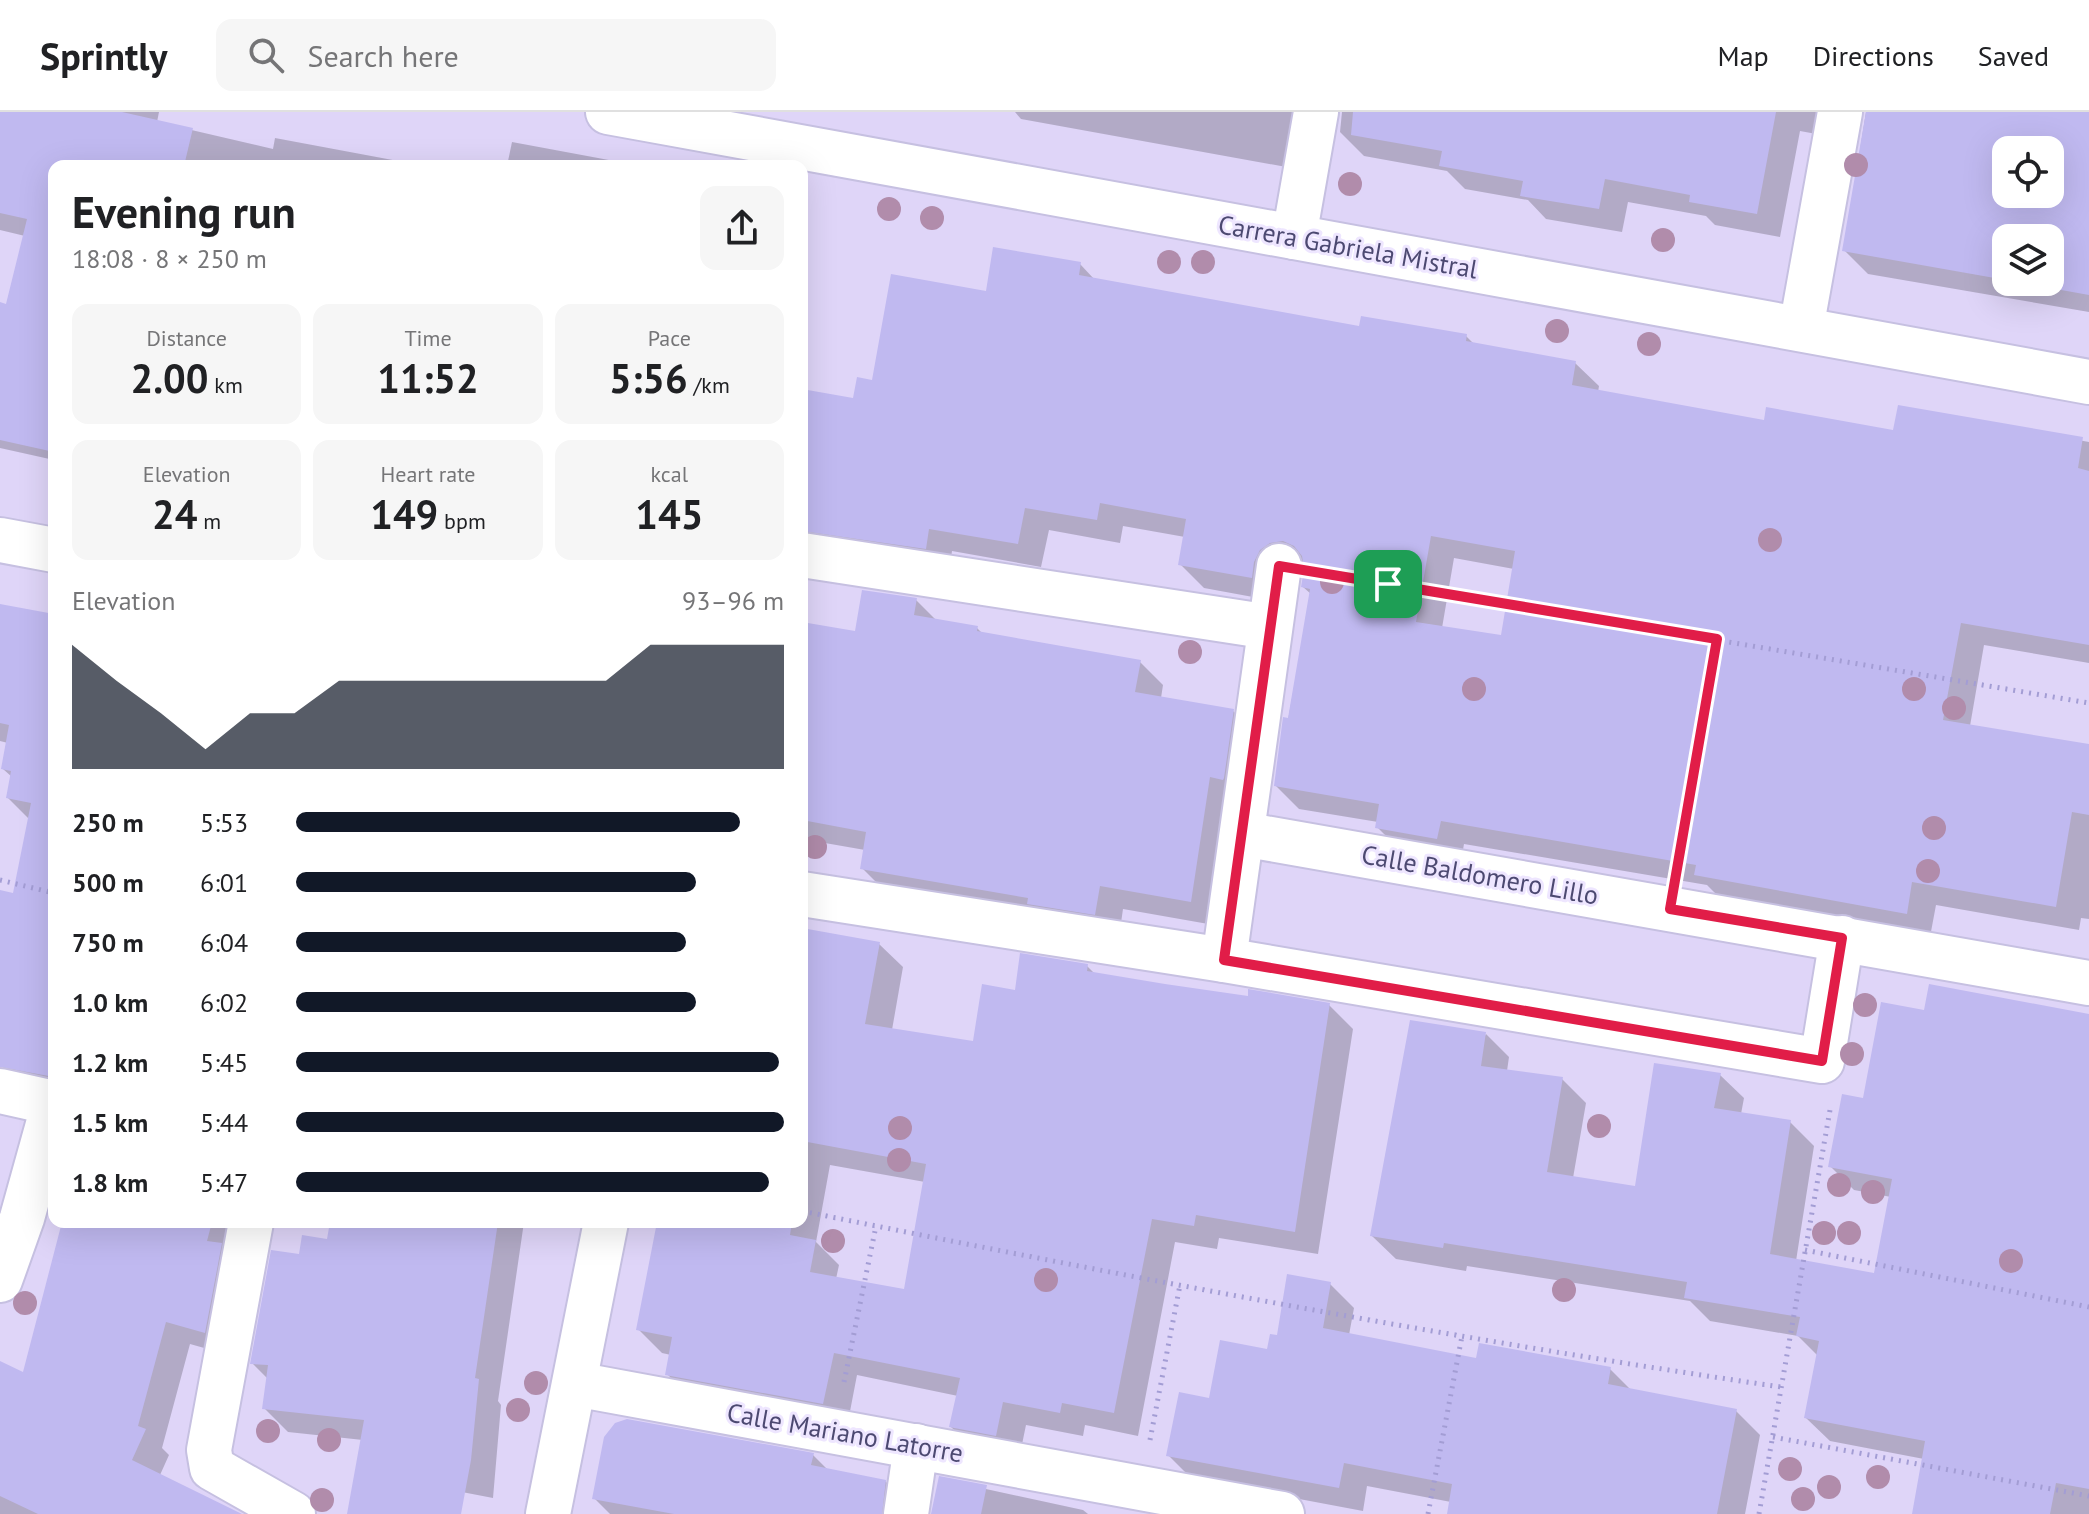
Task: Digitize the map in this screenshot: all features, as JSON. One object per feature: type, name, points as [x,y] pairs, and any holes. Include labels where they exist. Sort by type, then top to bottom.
[{"type":"street","name":"Carrera Gabriela Mistral","points":[[608,112],[800,157],[1294,237],[2089,382]]},
{"type":"street","points":[[1294,237],[1316,112]]},
{"type":"street","points":[[1801,329],[1840,112]]},
{"type":"street","points":[[0,540],[48,549]]},
{"type":"street","points":[[808,556],[1270,627]]},
{"type":"street","points":[[1224,960],[1279,566]]},
{"type":"street","name":"Calle Baldomero Lillo","points":[[1242,834],[2089,983]]},
{"type":"street","points":[[808,895],[1224,960],[1822,1061],[1842,938]]},
{"type":"street","points":[[0,1091],[48,1102]]},
{"type":"street","points":[[0,1280],[22,1218],[48,1125]]},
{"type":"street","points":[[250,1228],[209,1450],[210,1459],[212,1468],[293,1514]]},
{"type":"street","points":[[548,1514],[605,1228]]},
{"type":"street","name":"Calle Mariano Latorre","points":[[575,1384],[916,1446],[1121,1495],[1282,1514]]},
{"type":"street","points":[[906,1514],[916,1446]]},
{"type":"path","points":[[1279,566],[2089,703]]},
{"type":"path","points":[[1670,909],[1717,639]]},
{"type":"path","points":[[0,880],[48,892]]},
{"type":"path","points":[[1759,1514],[1833,1085],[1832,1072],[1822,1061]]},
{"type":"path","points":[[808,1212],[1462,1336],[1781,1387]]},
{"type":"path","points":[[835,1430],[876,1226]]},
{"type":"path","points":[[1805,1250],[2089,1307]]},
{"type":"path","points":[[1121,1495],[1180,1285]]},
{"type":"path","points":[[1428,1514],[1462,1336]]},
{"type":"path","points":[[1773,1437],[2089,1496]]},
{"type":"shaded area","points":[[0,112],[2089,112],[2089,1514],[0,1514]]},
{"type":"building","points":[[0,112],[122,112],[193,128],[185,160],[48,160],[48,451],[0,440],[0,302],[6,304],[27,219],[0,213]]},
{"type":"building","points":[[1353,112],[1776,112],[1757,214],[1689,202],[1690,195],[1605,179],[1599,209],[1520,196],[1523,181],[1439,166],[1442,151],[1351,135]]},
{"type":"building","points":[[1866,112],[2089,112],[2089,295],[2064,291],[2064,224],[1992,224],[1992,278],[1842,251]]},
{"type":"building","points":[[993,247],[1081,262],[1079,275],[1359,326],[1361,316],[1467,334],[1466,341],[1576,361],[1572,385],[1764,420],[1766,407],[1893,430],[1898,405],[2083,437],[2078,468],[2089,471],[2089,645],[1961,623],[1943,720],[2089,744],[2089,815],[2072,812],[2056,907],[1912,882],[1907,914],[1694,875],[1696,865],[1441,821],[1437,839],[1375,828],[1379,804],[1274,786],[1283,717],[1288,718],[1310,589],[1301,587],[1304,569],[1302,556],[1294,546],[1283,541],[1270,543],[1260,550],[1254,562],[1252,578],[1178,565],[1186,519],[1100,503],[1097,520],[1025,508],[1018,544],[929,529],[926,549],[808,532],[808,390],[853,398],[857,377],[872,380],[891,274],[986,291]],"holes":[[[1431,536],[1515,551],[1501,635],[1416,622]]]},
{"type":"building","points":[[862,590],[917,598],[914,615],[978,626],[977,631],[1141,660],[1135,692],[1234,709],[1224,778],[1210,777],[1191,902],[1100,886],[1095,915],[1027,904],[1028,898],[860,869],[866,832],[808,821],[808,623],[855,631]]},
{"type":"building","points":[[0,604],[48,613],[48,1076],[0,1067],[0,890],[13,893],[31,803],[6,798],[11,771],[1,769],[9,725],[0,723]]},
{"type":"building","points":[[808,929],[880,942],[865,1024],[973,1041],[982,984],[1015,990],[1020,953],[1088,964],[1087,971],[1165,984],[1248,996],[1248,989],[1330,1003],[1295,1232],[1196,1215],[1194,1226],[1152,1219],[1114,1413],[1062,1403],[1060,1413],[1003,1402],[996,1436],[949,1427],[960,1378],[834,1353],[823,1404],[665,1375],[672,1337],[636,1330],[656,1228],[791,1228],[790,1235],[816,1240],[810,1272],[904,1289],[926,1164],[808,1142]]},
{"type":"building","points":[[1929,984],[2089,1014],[2089,1489],[2056,1483],[2050,1514],[1912,1514],[1925,1441],[1804,1418],[1819,1341],[1796,1336],[1800,1317],[1684,1298],[1687,1282],[1444,1243],[1443,1248],[1370,1236],[1410,1020],[1486,1032],[1481,1066],[1563,1077],[1547,1172],[1635,1186],[1654,1063],[1721,1073],[1714,1108],[1791,1120],[1770,1254],[1874,1273],[1892,1179],[1828,1167],[1842,1094],[1863,1098],[1881,1002],[1924,1010]]},
{"type":"building","points":[[60,1228],[210,1228],[207,1241],[222,1243],[205,1333],[166,1322],[138,1426],[146,1429],[132,1460],[242,1514],[38,1514],[0,1496],[0,1361],[23,1372]]},
{"type":"building","points":[[329,1228],[497,1228],[475,1378],[479,1379],[471,1460],[461,1514],[347,1514],[364,1420],[262,1409],[268,1365],[250,1364],[271,1250],[299,1254],[302,1235],[327,1239]]},
{"type":"building","points":[[1287,1274],[1331,1282],[1323,1328],[1476,1358],[1479,1343],[1611,1367],[1608,1384],[1737,1409],[1717,1514],[1447,1514],[1452,1484],[1344,1463],[1339,1488],[1166,1456],[1179,1392],[1209,1398],[1220,1340],[1267,1349],[1270,1334],[1277,1335]]},
{"type":"building","points":[[627,1419],[814,1453],[811,1465],[886,1480],[882,1514],[674,1514],[592,1499],[604,1437],[615,1423]]},
{"type":"building","points":[[939,1476],[987,1485],[981,1514],[931,1514]]},
{"type":"route","points":[[1279,566],[1388,584],[1717,639],[1670,909],[1842,938],[1822,1061],[1224,960],[1279,566]]}]
